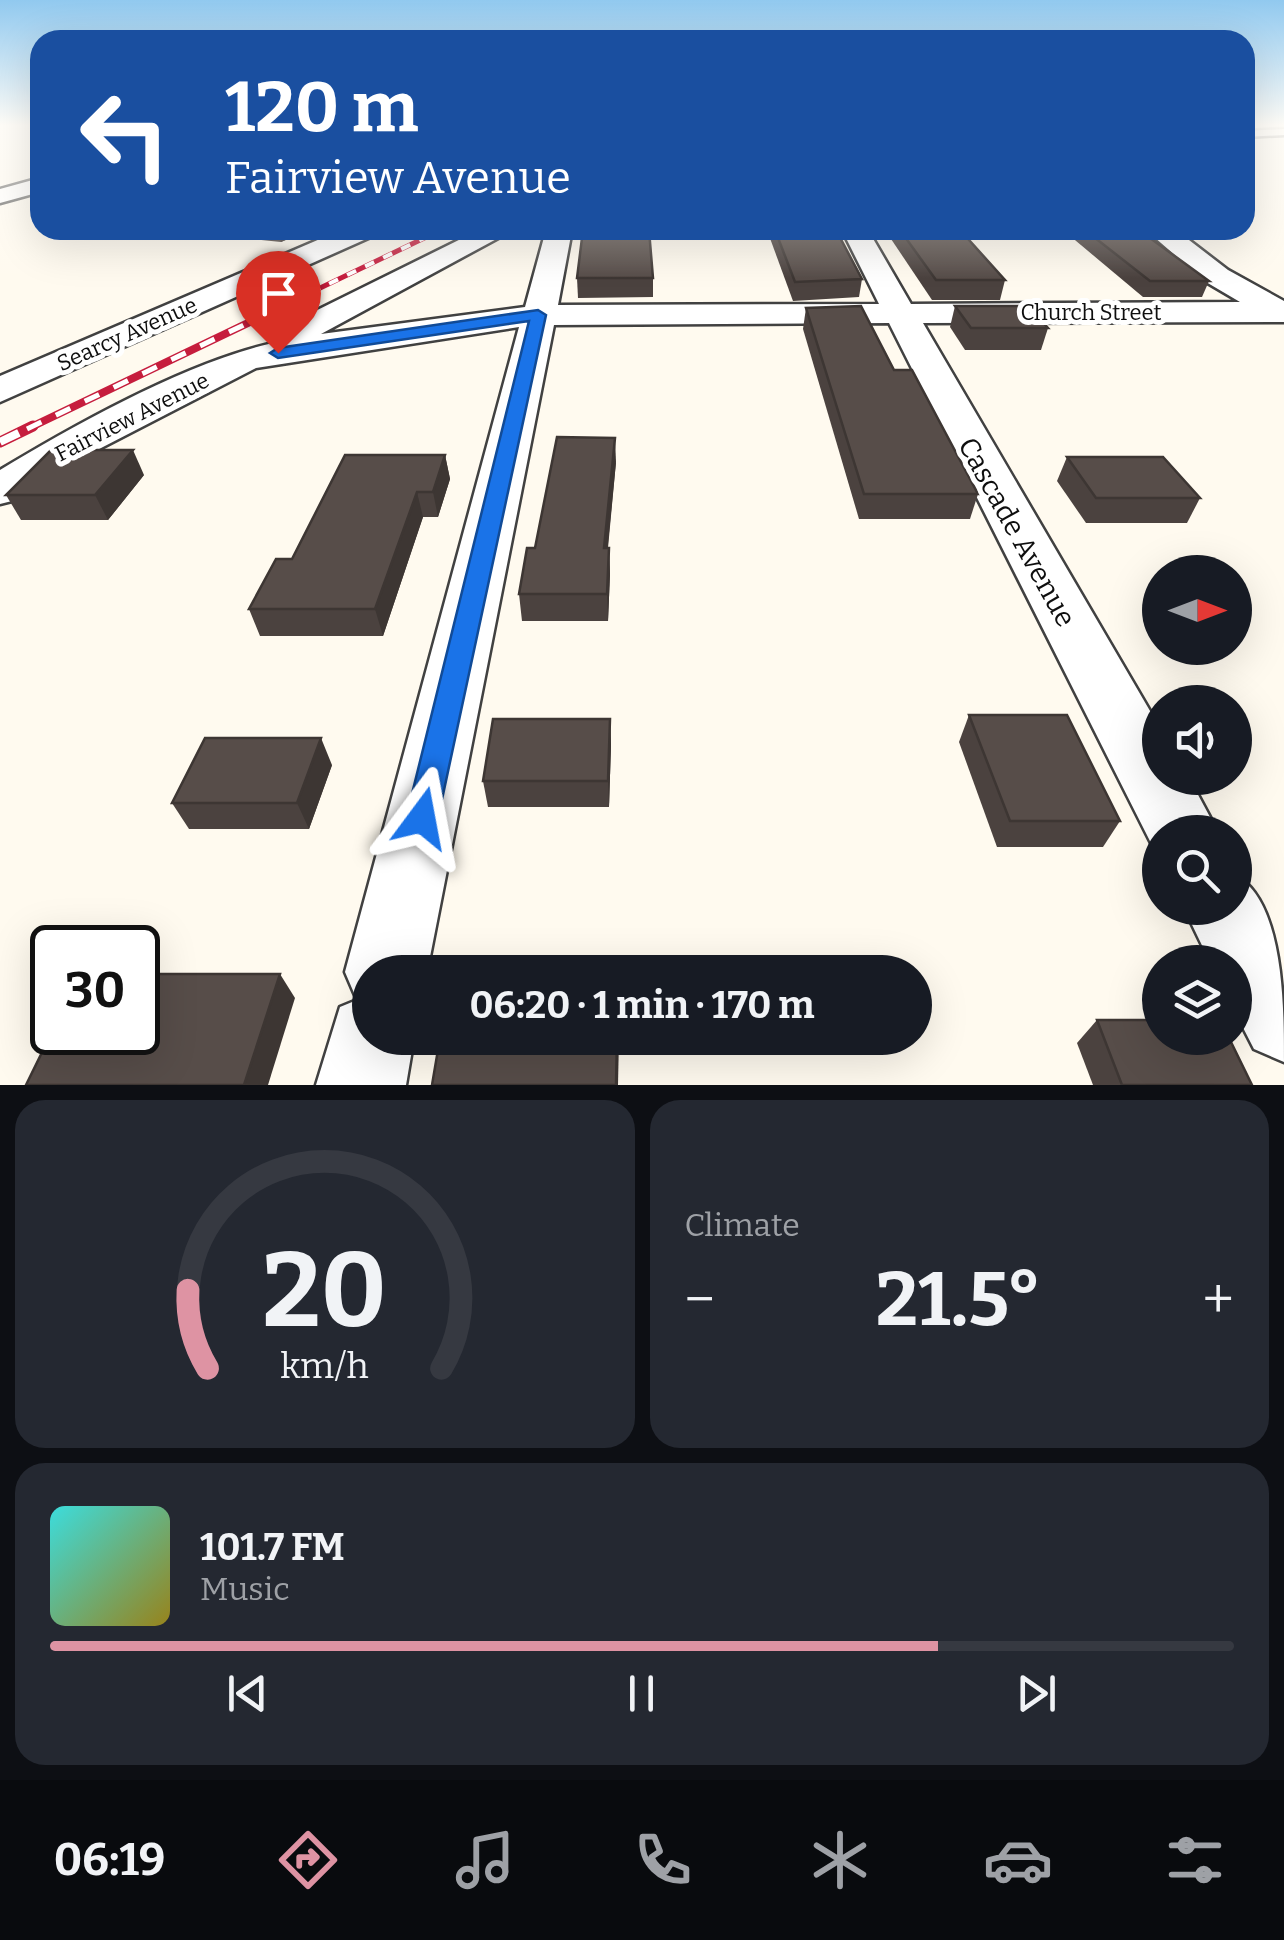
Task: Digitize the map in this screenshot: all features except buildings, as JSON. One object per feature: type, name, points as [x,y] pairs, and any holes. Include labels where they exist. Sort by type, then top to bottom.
[{"type":"street","points":[[0,196],[30,187]]},
{"type":"street","name":"Searcy Avenue","points":[[0,390],[341,240]]},
{"type":"street","points":[[245,359],[480,240]]},
{"type":"street","points":[[390,955],[557,240]]},
{"type":"street","name":"Cascade Avenue","points":[[860,240],[1173,815]]},
{"type":"street","points":[[1172,240],[1218,276],[1281,312]]},
{"type":"street","name":"Church Street","points":[[538,315],[1281,312]]},
{"type":"street","name":"Fairview Avenue","points":[[0,490],[57,454],[245,359],[538,315]]},
{"type":"street","points":[[1232,925],[1284,1019]]},
{"type":"street","points":[[360,1085],[368,1055]]},
{"type":"railway","points":[[293,301],[420,240]]},
{"type":"railway","points":[[27,429],[298,299]]},
{"type":"railway","points":[[0,442],[33,426]]},
{"type":"route","points":[[278,353],[346,340],[538,315],[422,818]]}]
